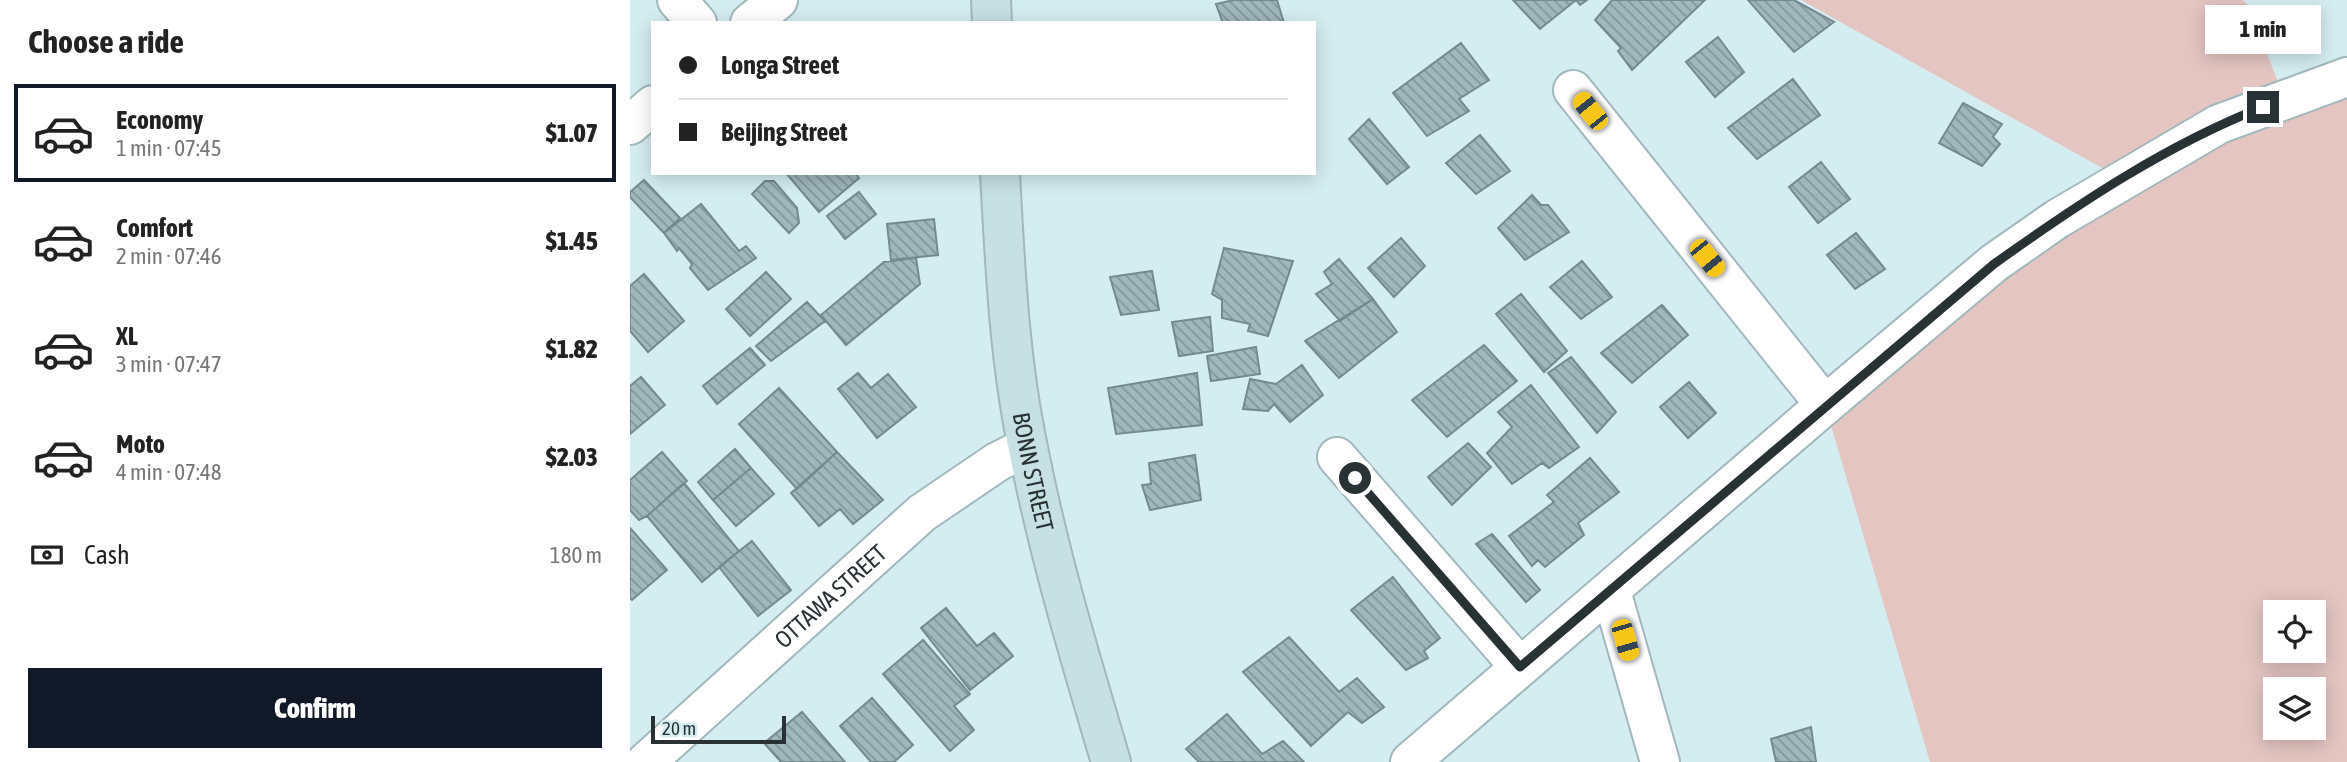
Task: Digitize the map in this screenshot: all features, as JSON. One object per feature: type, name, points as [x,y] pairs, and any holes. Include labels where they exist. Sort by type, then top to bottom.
[{"type":"street","points":[[677,0],[695,21]]},
{"type":"street","points":[[752,21],[778,0]]},
{"type":"street","points":[[992,0],[992,21]]},
{"type":"street","points":[[1410,762],[1825,405],[1994,264],[2057,219],[2220,124],[2347,77]]},
{"type":"street","points":[[1573,90],[1825,405]]},
{"type":"street","points":[[630,125],[651,107]]},
{"type":"street","name":"BONN STREET","points":[[1000,175],[1013,344],[1027,447],[1059,590],[1111,762]]},
{"type":"street","name":"OTTAWA STREET","points":[[646,762],[922,513],[997,462],[1027,447]]},
{"type":"street","points":[[1337,457],[1520,667]]},
{"type":"street","points":[[1611,591],[1660,762]]},
{"type":"shaded area","points":[[1801,0],[2242,0],[2247,4],[2285,99],[2347,77],[2347,762],[1930,762],[1825,405],[2122,179]]},
{"type":"building","points":[[1234,0],[1277,0],[1283,21],[1222,21],[1216,4]]},
{"type":"building","points":[[1513,0],[1576,0],[1540,29]]},
{"type":"building","points":[[1612,0],[1705,0],[1632,70],[1618,51],[1621,48],[1595,20]]},
{"type":"building","points":[[1748,0],[1794,0],[1834,22],[1794,52]]},
{"type":"building","points":[[1718,37],[1744,72],[1715,97],[1686,62]]},
{"type":"building","points":[[1461,43],[1489,80],[1459,99],[1469,111],[1427,136],[1393,93]]},
{"type":"building","points":[[1793,79],[1820,115],[1757,159],[1728,128]]},
{"type":"building","points":[[1963,103],[2002,124],[1993,137],[2000,144],[1982,166],[1939,143]]},
{"type":"building","points":[[1369,119],[1409,167],[1387,184],[1349,139]]},
{"type":"building","points":[[1480,135],[1510,171],[1476,194],[1446,163]]},
{"type":"building","points":[[1821,162],[1850,199],[1818,223],[1789,187]]},
{"type":"building","points":[[788,175],[857,175],[859,178],[819,212]]},
{"type":"building","points":[[644,180],[680,218],[664,233],[630,197],[630,192]]},
{"type":"building","points":[[765,181],[774,181],[797,208],[799,223],[789,233],[752,194]]},
{"type":"building","points":[[859,192],[876,214],[845,239],[827,216]]},
{"type":"building","points":[[1532,195],[1541,205],[1548,205],[1569,232],[1525,260],[1498,228]]},
{"type":"building","points":[[701,204],[739,251],[746,246],[756,258],[708,290],[690,268],[692,264],[679,248],[677,251],[664,233]]},
{"type":"building","points":[[934,219],[938,255],[891,260],[887,224]]},
{"type":"building","points":[[1856,233],[1885,269],[1855,289],[1827,255]]},
{"type":"building","points":[[1401,238],[1425,266],[1394,297],[1368,268]]},
{"type":"building","points":[[1224,248],[1293,261],[1268,336],[1248,331],[1250,324],[1222,318],[1222,300],[1212,294]]},
{"type":"building","points":[[916,258],[920,284],[846,345],[821,315],[884,262]]},
{"type":"building","points":[[1339,259],[1373,299],[1340,321],[1316,294],[1332,284],[1324,272]]},
{"type":"building","points":[[1582,261],[1612,297],[1581,319],[1550,287]]},
{"type":"building","points":[[1152,271],[1159,310],[1121,315],[1110,277]]},
{"type":"building","points":[[766,272],[791,299],[750,336],[726,309]]},
{"type":"building","points":[[644,274],[684,321],[648,352],[630,331],[630,286]]},
{"type":"building","points":[[1521,294],[1567,351],[1544,372],[1496,314]]},
{"type":"building","points":[[1373,299],[1397,332],[1339,378],[1305,341]]},
{"type":"building","points":[[807,302],[825,321],[771,361],[756,346]]},
{"type":"building","points":[[1662,305],[1688,335],[1632,383],[1601,353]]},
{"type":"building","points":[[1210,317],[1213,351],[1179,356],[1172,322]]},
{"type":"building","points":[[1484,345],[1517,381],[1447,437],[1412,400]]},
{"type":"building","points":[[1256,347],[1260,374],[1211,381],[1207,356]]},
{"type":"building","points":[[750,348],[765,365],[717,404],[703,386]]},
{"type":"building","points":[[1571,357],[1616,412],[1597,433],[1548,373]]},
{"type":"building","points":[[1302,365],[1323,395],[1290,422],[1274,404],[1268,411],[1243,409],[1250,379],[1276,384]]},
{"type":"building","points":[[858,373],[871,388],[888,374],[916,407],[877,438],[838,389]]},
{"type":"building","points":[[1197,373],[1202,425],[1116,434],[1108,388]]},
{"type":"building","points":[[641,377],[665,405],[630,434],[630,386]]},
{"type":"building","points":[[1689,382],[1716,413],[1688,438],[1660,407]]},
{"type":"building","points":[[1531,385],[1579,447],[1549,468],[1542,463],[1512,484],[1487,453],[1512,427],[1498,412]]},
{"type":"building","points":[[779,388],[837,452],[797,489],[739,424]]},
{"type":"building","points":[[1468,443],[1491,467],[1452,505],[1428,477]]},
{"type":"building","points":[[735,449],[751,468],[713,500],[698,482]]},
{"type":"building","points":[[662,452],[687,481],[639,520],[630,510],[630,480]]},
{"type":"building","points":[[837,452],[883,500],[853,524],[840,509],[819,526],[791,493]]},
{"type":"building","points":[[1195,455],[1201,500],[1150,510],[1142,485],[1151,484],[1149,463]]},
{"type":"building","points":[[1590,458],[1619,492],[1578,523],[1584,535],[1545,567],[1538,560],[1532,566],[1509,536],[1554,502],[1547,495]]},
{"type":"building","points":[[751,468],[774,494],[736,526],[713,500]]},
{"type":"building","points":[[684,483],[739,551],[702,582],[647,516]]},
{"type":"building","points":[[630,528],[667,570],[632,600],[630,598]]},
{"type":"building","points":[[1492,534],[1540,590],[1526,602],[1476,544]]},
{"type":"building","points":[[752,541],[791,590],[758,616],[719,567]]},
{"type":"building","points":[[1393,577],[1440,638],[1424,651],[1428,658],[1406,670],[1351,610]]},
{"type":"building","points":[[946,608],[977,646],[994,633],[1013,656],[970,690],[921,628]]},
{"type":"building","points":[[1289,637],[1339,692],[1357,678],[1384,707],[1362,723],[1348,712],[1311,746],[1243,672]]},
{"type":"building","points":[[923,640],[970,694],[954,706],[974,730],[950,751],[883,674]]},
{"type":"building","points":[[872,698],[913,745],[894,762],[871,762],[840,726]]},
{"type":"building","points":[[802,712],[845,762],[781,762],[764,743]]},
{"type":"building","points":[[1227,714],[1262,754],[1283,741],[1304,762],[1199,762],[1186,749]]},
{"type":"building","points":[[1811,727],[1816,762],[1776,762],[1771,739]]},
{"type":"route","points":[[1355,478],[1520,667],[1994,264],[2057,219],[2159,157],[2220,124],[2263,107]]}]
